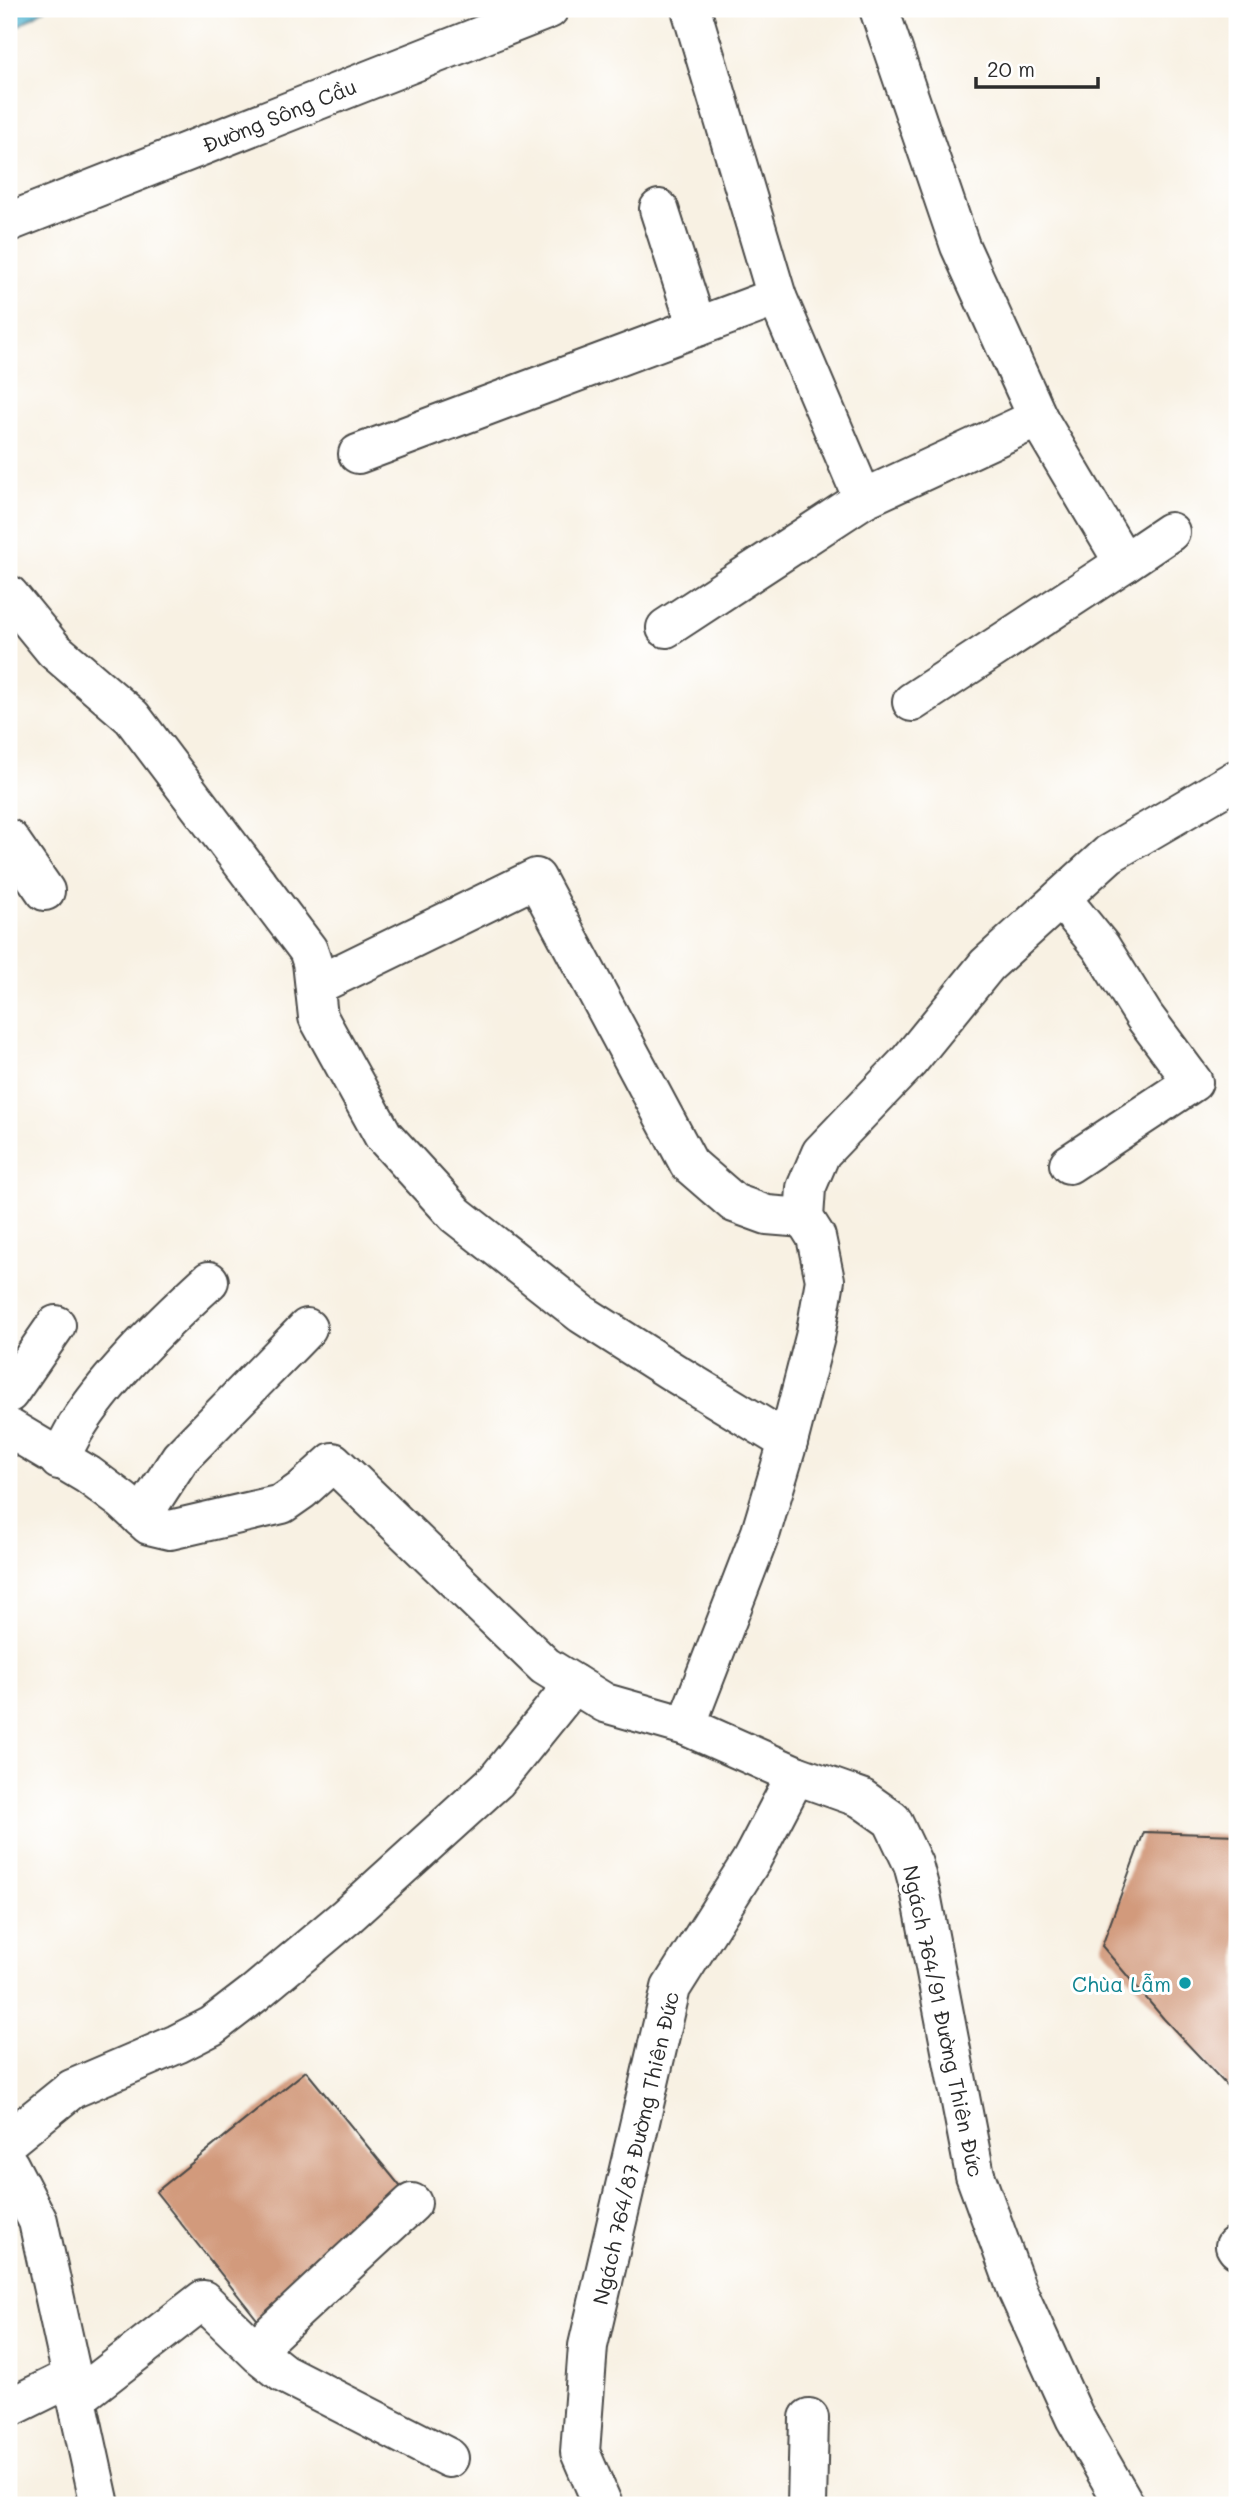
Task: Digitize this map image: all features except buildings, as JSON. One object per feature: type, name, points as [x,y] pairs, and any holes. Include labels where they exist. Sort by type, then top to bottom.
[{"type":"street","name":"Đường Sông Cầu","points":[[9,222],[549,9]]},
{"type":"street","points":[[691,9],[777,297],[863,499]]},
{"type":"street","points":[[879,9],[960,246],[1038,418],[1124,563]]},
{"type":"street","points":[[659,209],[697,327]]},
{"type":"street","points":[[358,454],[777,297]]},
{"type":"street","points":[[666,628],[863,499],[1038,418]]},
{"type":"street","points":[[912,702],[1170,532]]},
{"type":"street","points":[[9,595],[54,650],[132,717],[309,950],[318,1017],[383,1135],[456,1215],[582,1314],[788,1442]]},
{"type":"street","points":[[686,1726],[761,1532],[815,1337],[825,1280],[816,1237],[804,1218],[806,1188],[821,1153],[909,1060],[987,965],[1109,854],[1237,779]]},
{"type":"street","points":[[9,839],[45,891]]},
{"type":"street","points":[[315,986],[536,878],[689,1164],[734,1203],[767,1214],[804,1218]]},
{"type":"street","points":[[1061,898],[1101,947],[1144,1016],[1193,1082],[1069,1164]]},
{"type":"street","points":[[60,1460],[77,1426],[105,1389],[169,1318],[209,1281]]},
{"type":"street","points":[[9,1393],[56,1325]]},
{"type":"street","points":[[9,1428],[88,1475],[141,1518],[180,1458],[307,1328]]},
{"type":"street","name":"Ngách 764/91 Đường Thiên Đức","points":[[141,1518],[149,1525],[170,1530],[282,1504],[333,1462],[545,1666],[605,1703],[686,1726],[796,1775],[861,1798],[892,1820],[913,1864],[921,1894],[975,2175],[1017,2290],[1074,2418],[1125,2505]]},
{"type":"street","points":[[9,2140],[72,2088],[177,2044],[212,2026],[255,1993],[347,1916],[496,1781],[574,1684]]},
{"type":"street","name":"Ngách 764/87 Đường Thiên Đức","points":[[603,2505],[580,2452],[588,2346],[671,1988],[751,1861],[796,1775]]},
{"type":"street","points":[[9,2165],[38,2221],[100,2505]]},
{"type":"street","points":[[255,2350],[412,2203]]},
{"type":"street","points":[[9,2408],[75,2387],[203,2300],[283,2373],[449,2458]]},
{"type":"street","points":[[807,2505],[809,2418]]},
{"type":"water","points":[[9,9],[45,9],[9,32]]},
{"type":"place","name":"Chùa Lẫm","points":[[1185,1983]]}]
